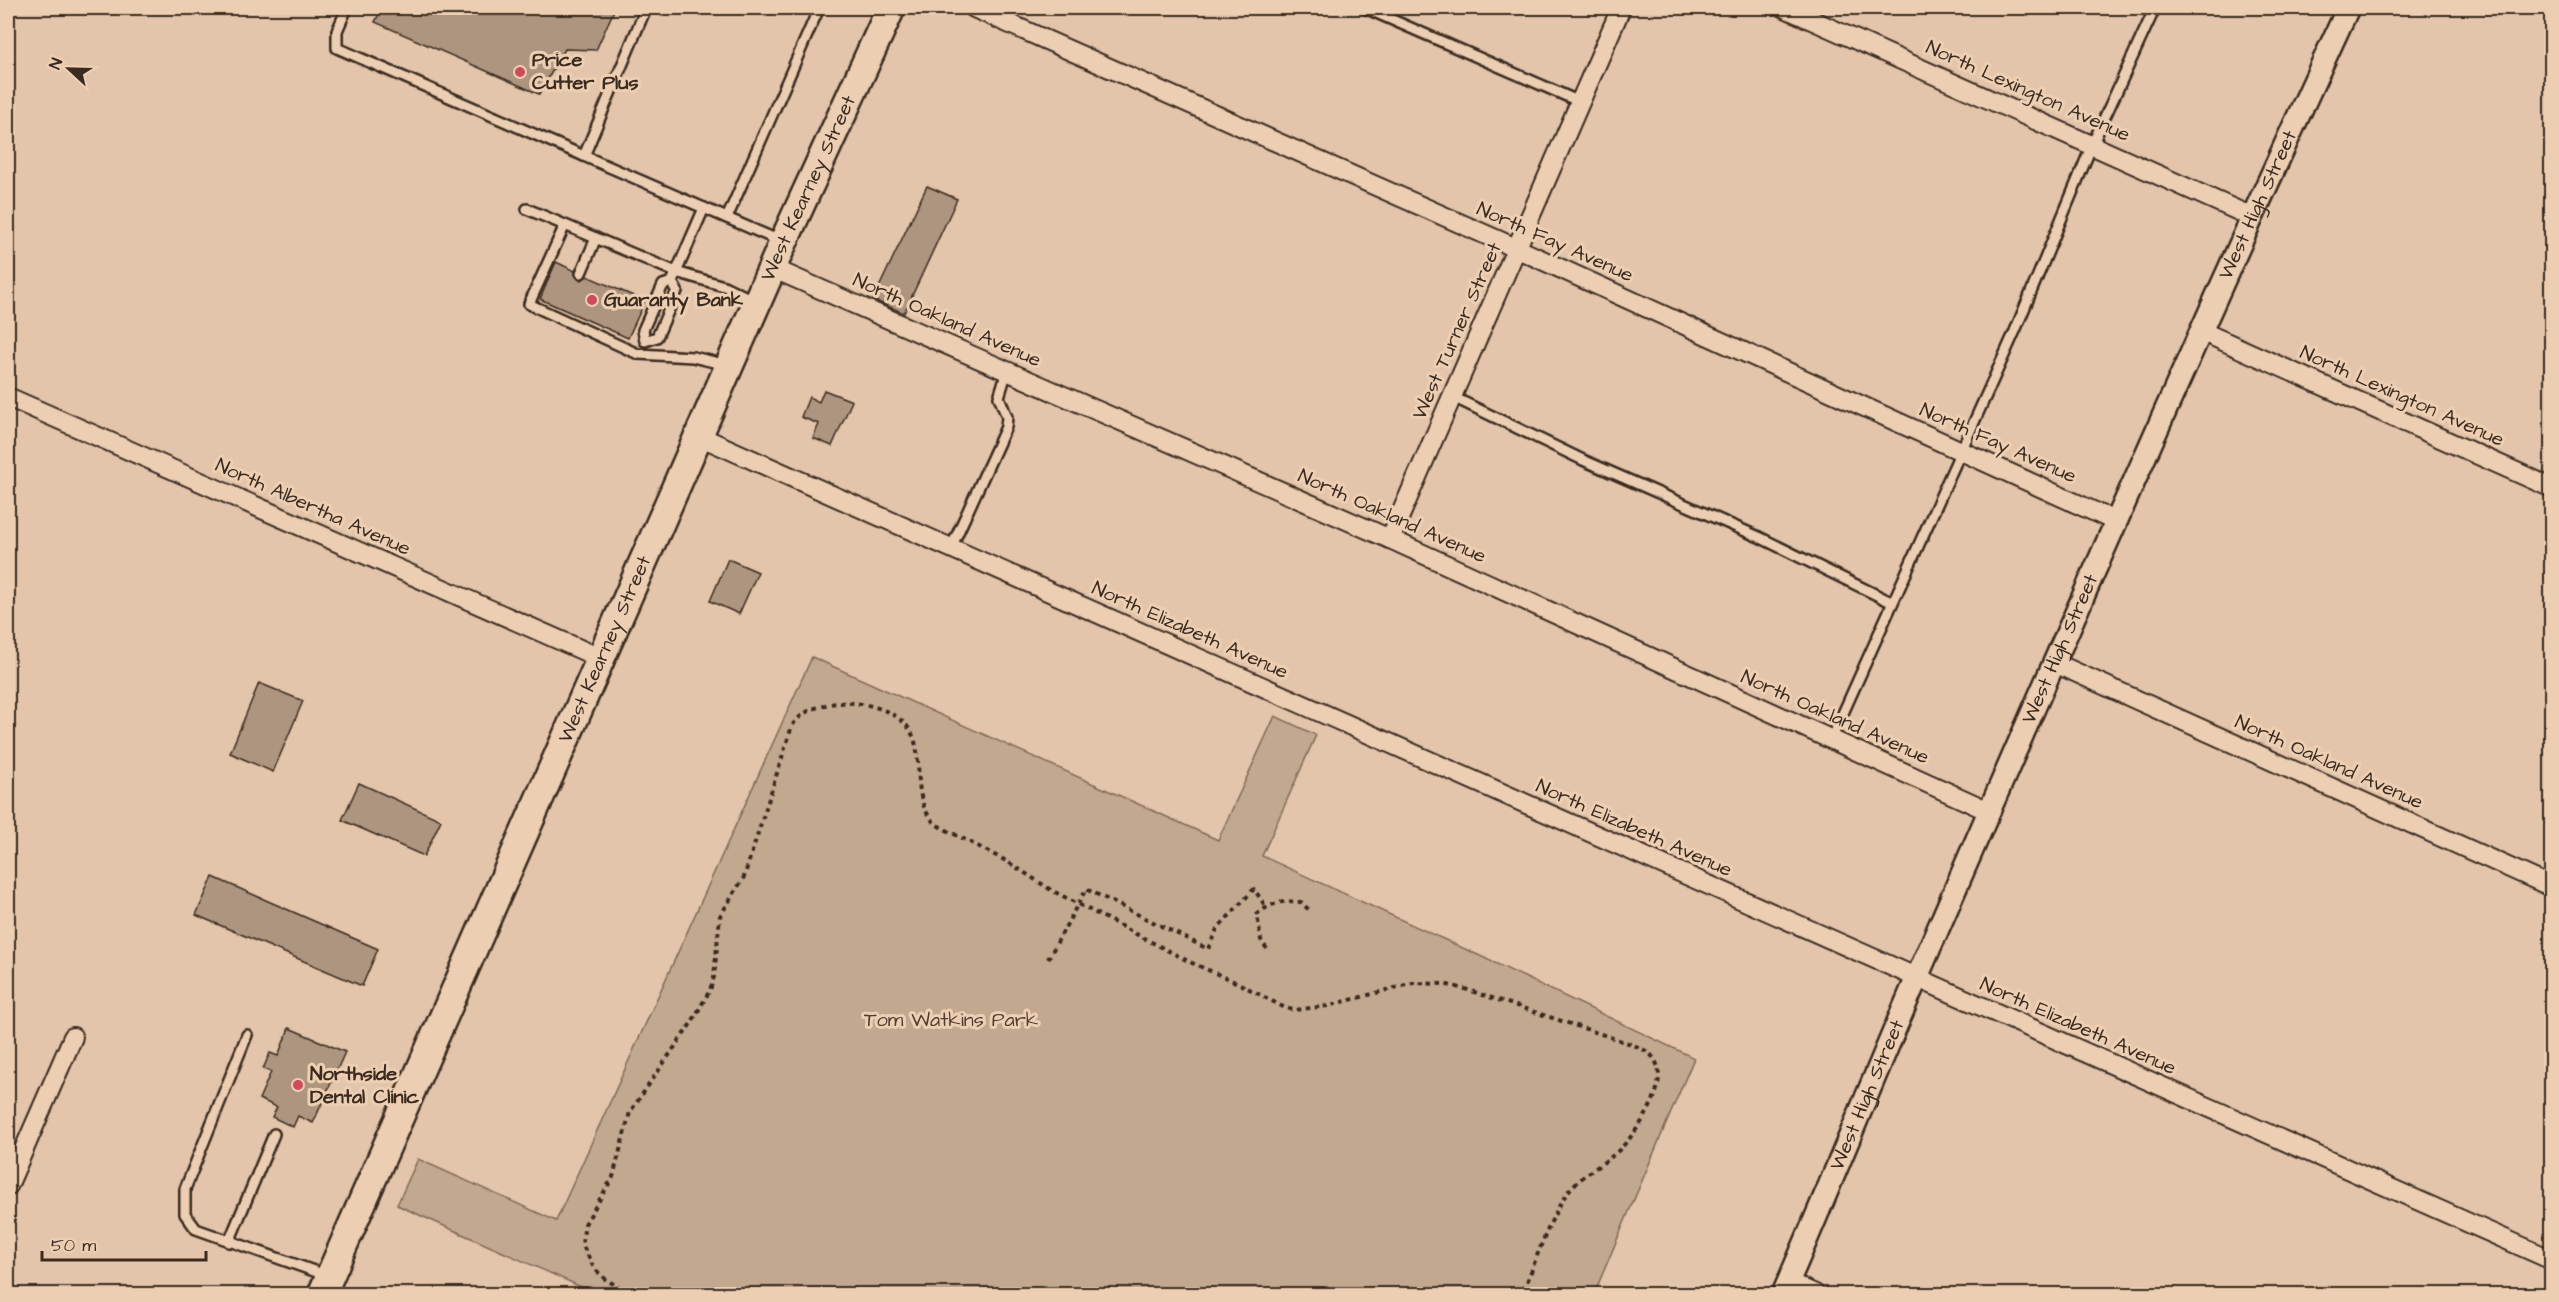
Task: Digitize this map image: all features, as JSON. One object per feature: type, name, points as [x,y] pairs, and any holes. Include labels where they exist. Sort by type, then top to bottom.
[{"type":"main road","name":"West Kearney Street","points":[[328,1289],[600,658],[783,243],[891,8]]},
{"type":"street","name":"North Fay Avenue","points":[[974,8],[1003,13],[2117,522]]},
{"type":"street","name":"West Turner Street","points":[[1390,539],[1621,8]]},
{"type":"street","name":"North Lexington Avenue","points":[[1785,8],[2252,217]]},
{"type":"street","name":"West High Street","points":[[1785,1288],[1916,978],[2201,331],[2348,8]]},
{"type":"street","name":"North Oakland Avenue","points":[[772,268],[1390,539],[1991,812]]},
{"type":"street","name":"North Lexington Avenue","points":[[2201,331],[2552,488]]},
{"type":"street","name":"North Albertha Avenue","points":[[8,398],[600,658]]},
{"type":"street","name":"North Elizabeth Avenue","points":[[699,436],[2552,1260]]},
{"type":"street","name":"North Oakland Avenue","points":[[2055,663],[2552,887]]},
{"type":"street","points":[[8,1186],[73,1037]]},
{"type":"street","points":[[1785,1288],[1815,1294]]},
{"type":"lane","points":[[347,8],[337,31],[337,48],[783,243]]},
{"type":"lane","points":[[584,156],[645,8]]},
{"type":"lane","points":[[727,218],[819,8]]},
{"type":"lane","points":[[1365,8],[1580,102]]},
{"type":"lane","points":[[1831,740],[1891,602],[2015,331],[2092,145],[2155,8]]},
{"type":"lane","points":[[645,341],[657,337],[676,291],[672,282],[704,208]]},
{"type":"lane","points":[[527,209],[676,272],[724,286],[757,302]]},
{"type":"lane","points":[[565,225],[529,304],[638,354],[693,357],[730,365]]},
{"type":"lane","points":[[580,273],[597,238]]},
{"type":"lane","points":[[638,354],[645,341],[643,330],[663,285],[672,282]]},
{"type":"lane","points":[[560,319],[564,309]]},
{"type":"lane","points":[[951,548],[1006,427],[1007,417],[999,397],[1007,371]]},
{"type":"lane","points":[[1452,397],[1583,460],[1759,537],[1891,602]]},
{"type":"lane","points":[[247,1035],[186,1189],[184,1214],[196,1229],[297,1263],[328,1289]]},
{"type":"lane","points":[[229,1242],[274,1134]]},
{"type":"path","points":[[629,1294],[611,1284],[594,1268],[582,1244],[585,1224],[613,1177],[630,1112],[699,1012],[710,990],[714,977],[720,916],[744,877],[788,736],[797,718],[813,708],[844,702],[871,706],[901,721],[907,727],[914,746],[920,797],[928,817],[937,825],[1008,862],[1051,890],[1285,1008],[1294,1010],[1328,1006],[1413,983],[1443,984],[1465,989],[1631,1044],[1652,1056],[1659,1072],[1659,1082],[1650,1107],[1640,1124],[1618,1151],[1587,1173],[1570,1190],[1555,1216],[1522,1294]]},
{"type":"path","points":[[1048,959],[1086,889],[1208,949],[1217,929],[1254,889],[1266,907]]},
{"type":"path","points":[[1267,949],[1261,940],[1257,914],[1266,907],[1288,900],[1301,902],[1310,911]]},
{"type":"green space","name":"Tom Watkins Park","points":[[812,657],[1218,840],[1275,716],[1316,735],[1262,856],[1478,955],[1694,1058],[1594,1294],[597,1294],[397,1205],[418,1159],[556,1221]]},
{"type":"building","name":"Price Cutter Plus","points":[[382,8],[615,8],[596,50],[565,49],[539,94],[375,22]]},
{"type":"building","points":[[927,186],[957,199],[904,313],[873,300]]},
{"type":"building","name":"Guaranty Bank","points":[[556,262],[575,271],[578,279],[582,280],[587,276],[645,301],[628,338],[540,299]]},
{"type":"building","points":[[824,390],[852,401],[832,446],[813,438],[819,424],[801,417],[809,397],[819,402]]},
{"type":"building","points":[[728,559],[758,572],[739,614],[710,601]]},
{"type":"building","points":[[259,683],[303,701],[273,772],[230,753]]},
{"type":"building","points":[[359,783],[441,820],[424,856],[342,820]]},
{"type":"building","points":[[213,877],[378,949],[362,986],[196,915]]},
{"type":"building","name":"Northside Dental Clinic","points":[[289,1028],[345,1052],[313,1123],[298,1116],[293,1127],[272,1117],[277,1107],[259,1099],[271,1072],[263,1069],[270,1053],[278,1056]]},
{"type":"place","name":"Price Cutter Plus","points":[[520,72]]},
{"type":"place","name":"Guaranty Bank","points":[[592,300]]},
{"type":"place","name":"Northside Dental Clinic","points":[[298,1085]]}]
